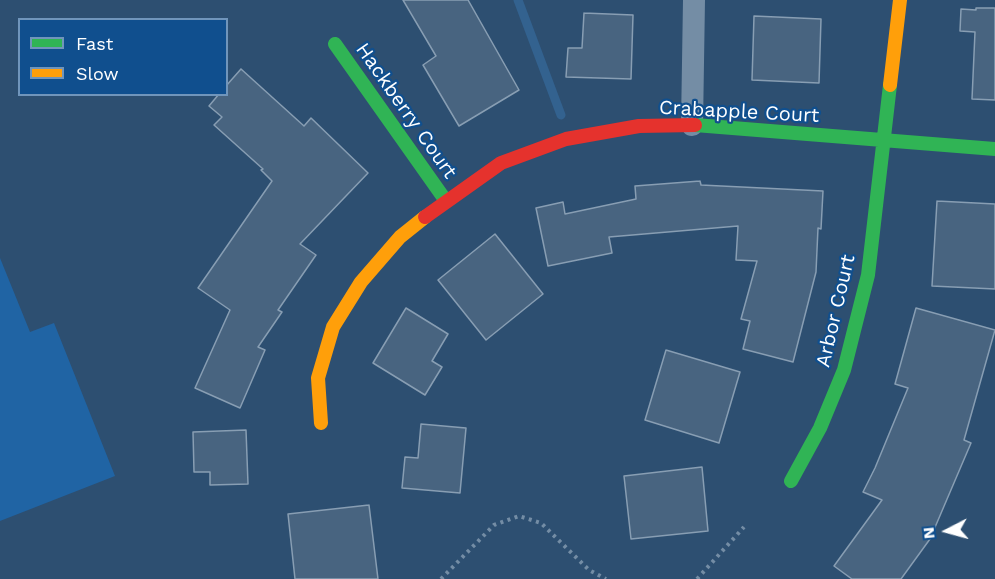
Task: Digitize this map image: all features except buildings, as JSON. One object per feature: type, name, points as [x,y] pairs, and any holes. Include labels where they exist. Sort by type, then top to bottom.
[{"type":"street","points":[[692,125],[694,0]]},
{"type":"street","name":"Arbor Court","points":[[791,481],[820,429],[844,370],[868,275],[900,0]]},
{"type":"street","name":"Hackberry Court","points":[[335,44],[446,201]]},
{"type":"street","name":"Crabapple Court","points":[[321,423],[318,378],[333,327],[362,282],[400,237],[446,201],[501,163],[566,139],[639,126],[692,125],[995,150]]},
{"type":"path","points":[[441,579],[494,525],[519,516],[541,523],[589,570],[606,579]]},
{"type":"path","points":[[697,579],[744,527]]},
{"type":"shaded area","points":[[0,258],[30,332],[54,323],[115,476],[0,521]]},
{"type":"waterway","points":[[518,0],[561,115]]},
{"type":"traffic: fast","points":[[335,44],[446,201]]},
{"type":"traffic: fast","points":[[791,481],[820,428],[844,370],[868,275],[890,85]]},
{"type":"traffic: fast","points":[[695,125],[995,149]]},
{"type":"traffic: slow","points":[[890,85],[900,0]]},
{"type":"traffic: slow","points":[[321,423],[318,378],[333,327],[361,282],[400,237],[425,217]]},
{"type":"traffic: jam","points":[[425,217],[501,163],[566,139],[639,126],[695,125]]}]
